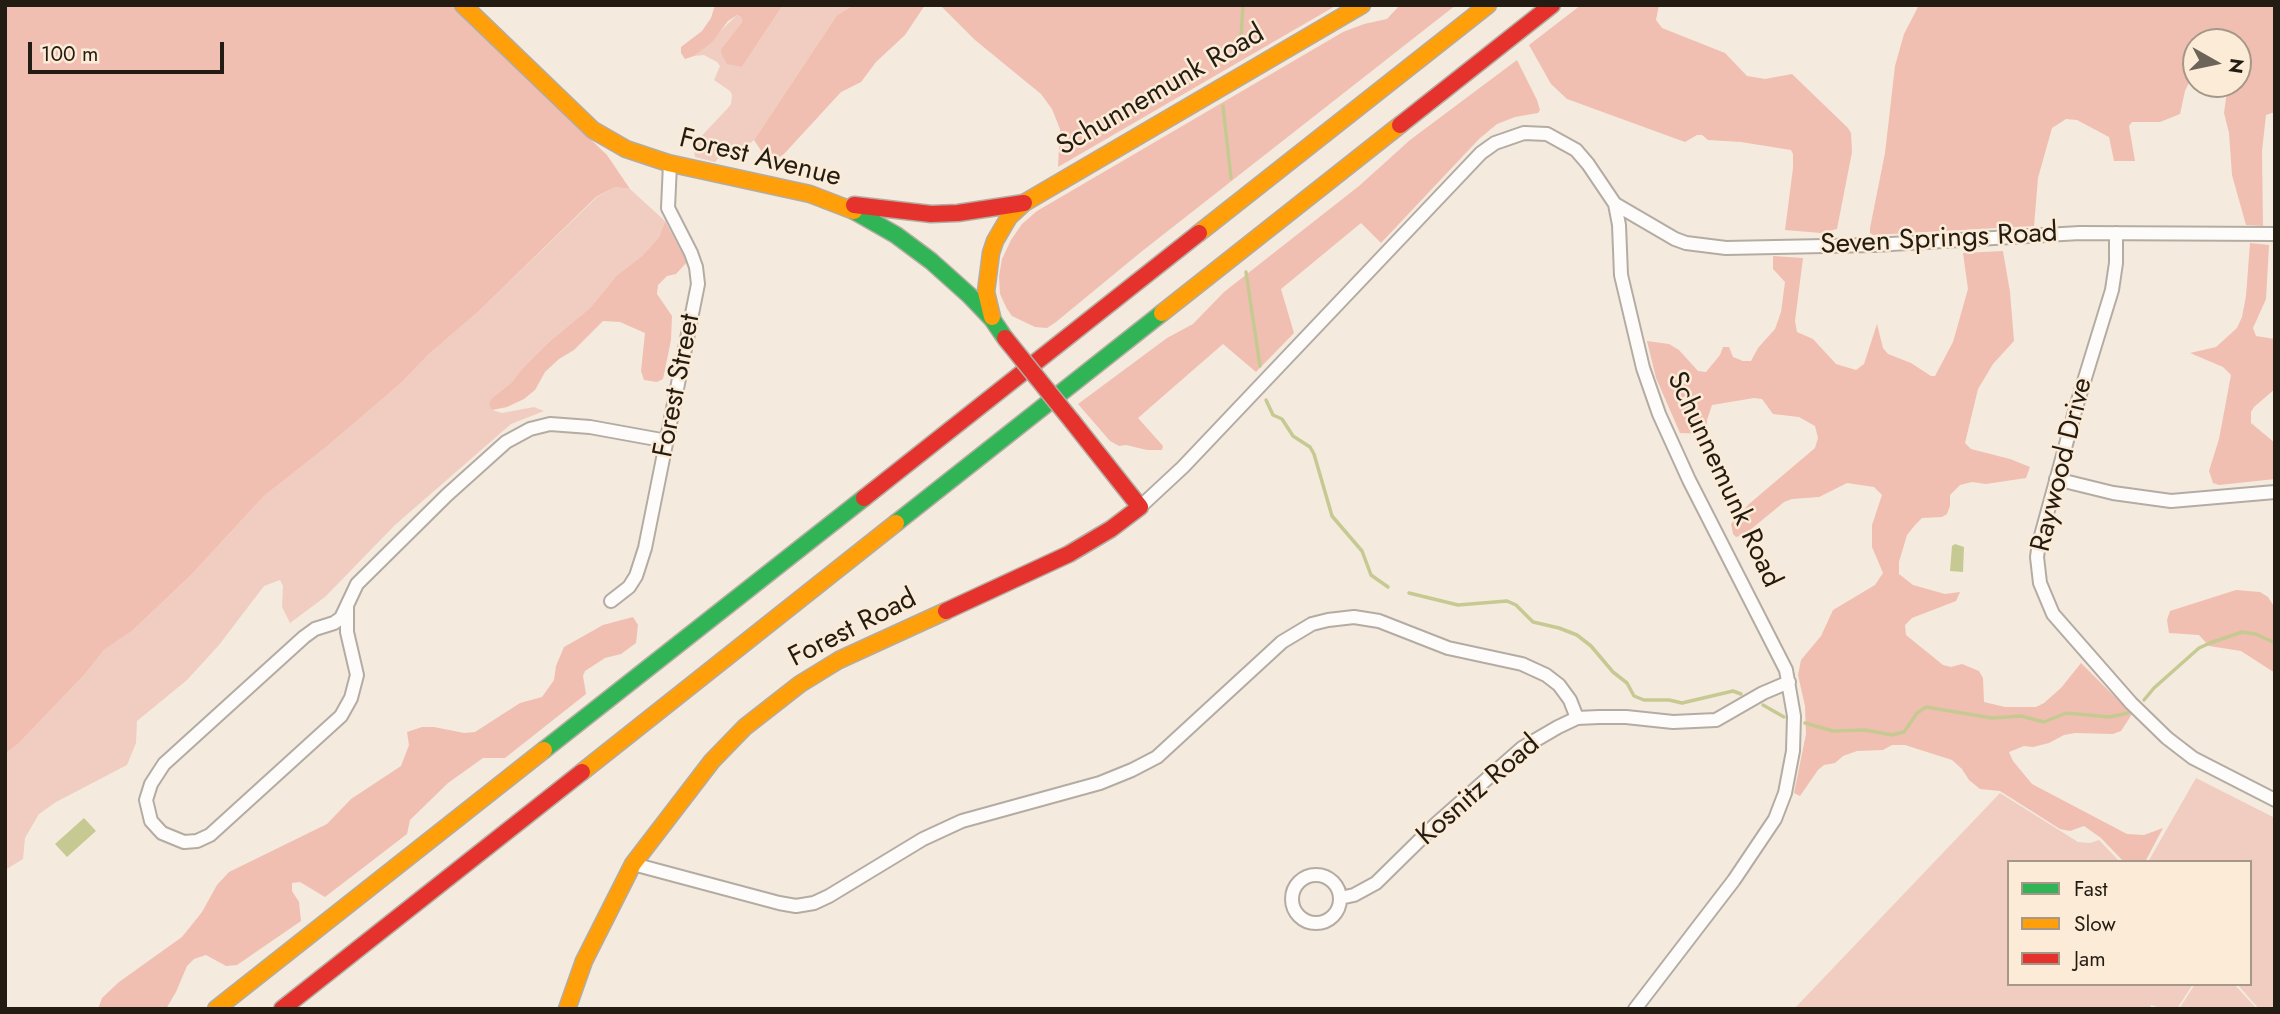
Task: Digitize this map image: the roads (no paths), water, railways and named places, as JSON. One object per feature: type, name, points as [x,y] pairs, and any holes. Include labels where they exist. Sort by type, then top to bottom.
[{"type":"main road","name":"Forest Avenue","points":[[463,5],[593,130],[626,149],[670,164],[830,201],[874,222],[915,249],[970,295],[992,319],[1140,507]]},
{"type":"main road","name":"Schunnemunk Road","points":[[992,319],[986,292],[991,253],[1002,227],[1024,203],[1362,5]]},
{"type":"main road","points":[[216,1009],[1488,5]]},
{"type":"main road","points":[[282,1009],[1552,5]]},
{"type":"main road","name":"Schunnemunk Road","points":[[830,201],[931,214],[958,213],[1024,203]]},
{"type":"main road","name":"Forest Road","points":[[567,1009],[584,961],[633,864],[712,761],[745,727],[800,684],[839,660],[1069,554],[1111,529],[1140,507]]},
{"type":"street","name":"Schunnemunk Road","points":[[1140,507],[1199,450],[1468,167],[1495,143],[1524,133],[1547,134],[1576,150],[1615,204],[1619,225],[1621,275],[1643,368],[1659,414],[1689,480],[1786,670],[1794,716],[1793,751],[1785,793],[1774,819],[1734,880],[1635,1009]]},
{"type":"street","name":"Forest Street","points":[[611,601],[629,587],[641,563],[698,284],[691,253],[668,208],[670,164]]},
{"type":"street","name":"Seven Springs Road","points":[[1615,204],[1675,239],[1726,248],[1874,245],[2080,233],[2275,234]]},
{"type":"street","name":"Raywood Drive","points":[[2116,233],[2116,263],[2112,290],[2042,528],[2037,556],[2042,592],[2053,614],[2131,703],[2166,738],[2202,763],[2275,800]]},
{"type":"street","points":[[347,606],[347,632],[357,676],[351,698],[341,716],[210,835],[197,841],[184,842],[162,833],[151,821],[146,800],[150,784],[164,764],[304,637],[315,629],[338,621],[357,584],[447,495],[516,435],[541,426],[561,424],[667,441]]},
{"type":"street","points":[[2056,479],[2113,493],[2171,501],[2275,492]]},
{"type":"street","points":[[633,864],[779,904],[796,906],[814,903],[923,839],[962,821],[1100,783],[1157,757],[1282,642],[1312,624],[1328,620],[1354,617],[1379,621],[1447,648],[1522,664],[1546,675],[1559,685],[1570,700],[1577,718]]},
{"type":"street","name":"Kosnitz Road","points":[[1340,898],[1354,895],[1376,883],[1522,748],[1577,718],[1626,717],[1698,723],[1716,720],[1763,693],[1789,682]]},
{"type":"waterway","points":[[1241,38],[1243,5]]},
{"type":"waterway","points":[[1223,106],[1231,178]]},
{"type":"waterway","points":[[1246,272],[1260,366]]},
{"type":"waterway","points":[[1266,400],[1273,415],[1282,419],[1293,436],[1310,447],[1332,516],[1362,551],[1371,575],[1388,587]]},
{"type":"waterway","points":[[1409,593],[1458,605],[1507,601],[1516,605],[1533,622],[1577,635],[1627,683],[1634,696],[1644,700],[1682,703],[1733,691],[1741,694]]},
{"type":"waterway","points":[[2144,700],[2199,648],[2210,643],[2242,632],[2256,634],[2275,643]]},
{"type":"waterway","points":[[1763,705],[1784,717]]},
{"type":"waterway","points":[[1805,723],[1833,731],[1865,730],[1892,735],[1904,732],[1917,713],[1926,707],[1992,718],[2021,716],[2044,722],[2066,713],[2110,717],[2128,713]]}]
